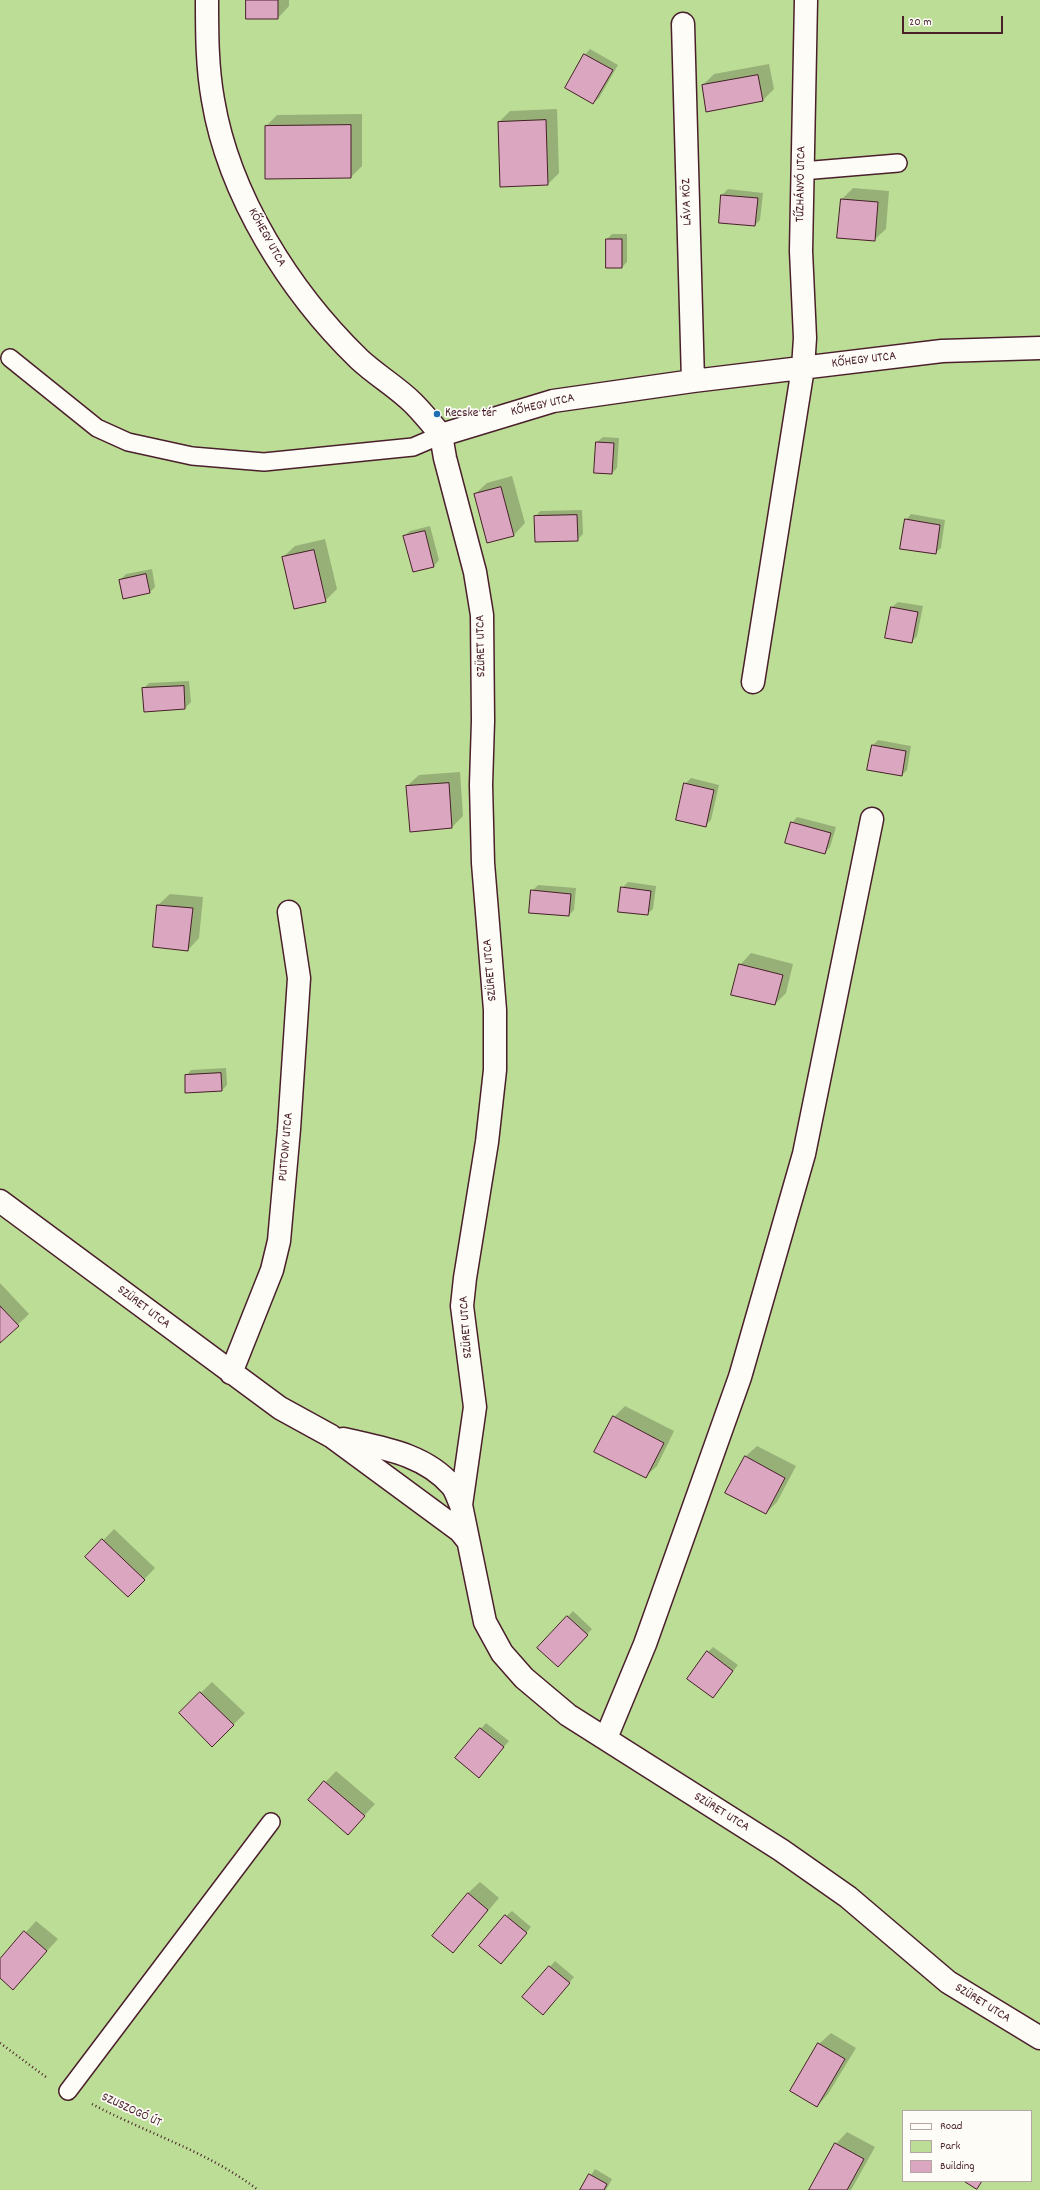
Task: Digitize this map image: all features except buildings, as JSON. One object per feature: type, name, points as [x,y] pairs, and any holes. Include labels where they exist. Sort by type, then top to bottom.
[{"type":"street","name":"KŐHEGY UTCA","points":[[207,0],[207,46],[213,100],[228,158],[252,214],[279,263],[327,325],[360,360],[414,403],[441,435],[553,401],[693,381],[942,351],[1040,348]]},
{"type":"street","name":"TŰZHÁNYÓ UTCA","points":[[752,682],[803,368],[805,338],[801,251],[806,0]]},
{"type":"street","name":"LÁVA KÖZ","points":[[683,24],[693,381]]},
{"type":"street","name":"SZÜRET UTCA","points":[[441,435],[445,458],[475,572],[482,615],[482,847],[495,1010],[496,1070],[488,1142],[465,1278],[462,1306],[474,1407],[461,1505]]},
{"type":"street","points":[[606,1738],[645,1644],[740,1377],[804,1154],[872,819]]},
{"type":"street","name":"PUTTONY UTCA","points":[[231,1373],[272,1270],[279,1241],[289,1129],[298,978],[289,912]]},
{"type":"street","name":"SZÜRET UTCA","points":[[0,1201],[280,1408],[330,1436],[460,1531],[468,1541]]},
{"type":"street","name":"SZÜRET UTCA","points":[[330,1436],[399,1452],[434,1469],[453,1487],[461,1505],[485,1622],[502,1653],[524,1678],[554,1704],[568,1715],[787,1855],[848,1897],[948,1982],[1040,2038]]},
{"type":"lane","points":[[802,171],[898,163]]},
{"type":"lane","points":[[10,358],[97,428],[128,442],[192,456],[264,462],[413,446],[441,435]]},
{"type":"lane","points":[[68,2091],[272,1822]]},
{"type":"path","name":"SZUSZOGÓ ÚT","points":[[0,2043],[23,2061],[68,2091],[114,2116],[208,2160],[258,2190]]},
{"type":"green space","points":[[0,0],[1040,0],[1040,2190],[0,2190]]},
{"type":"place","name":"Kecske tér","points":[[437,414]]}]
